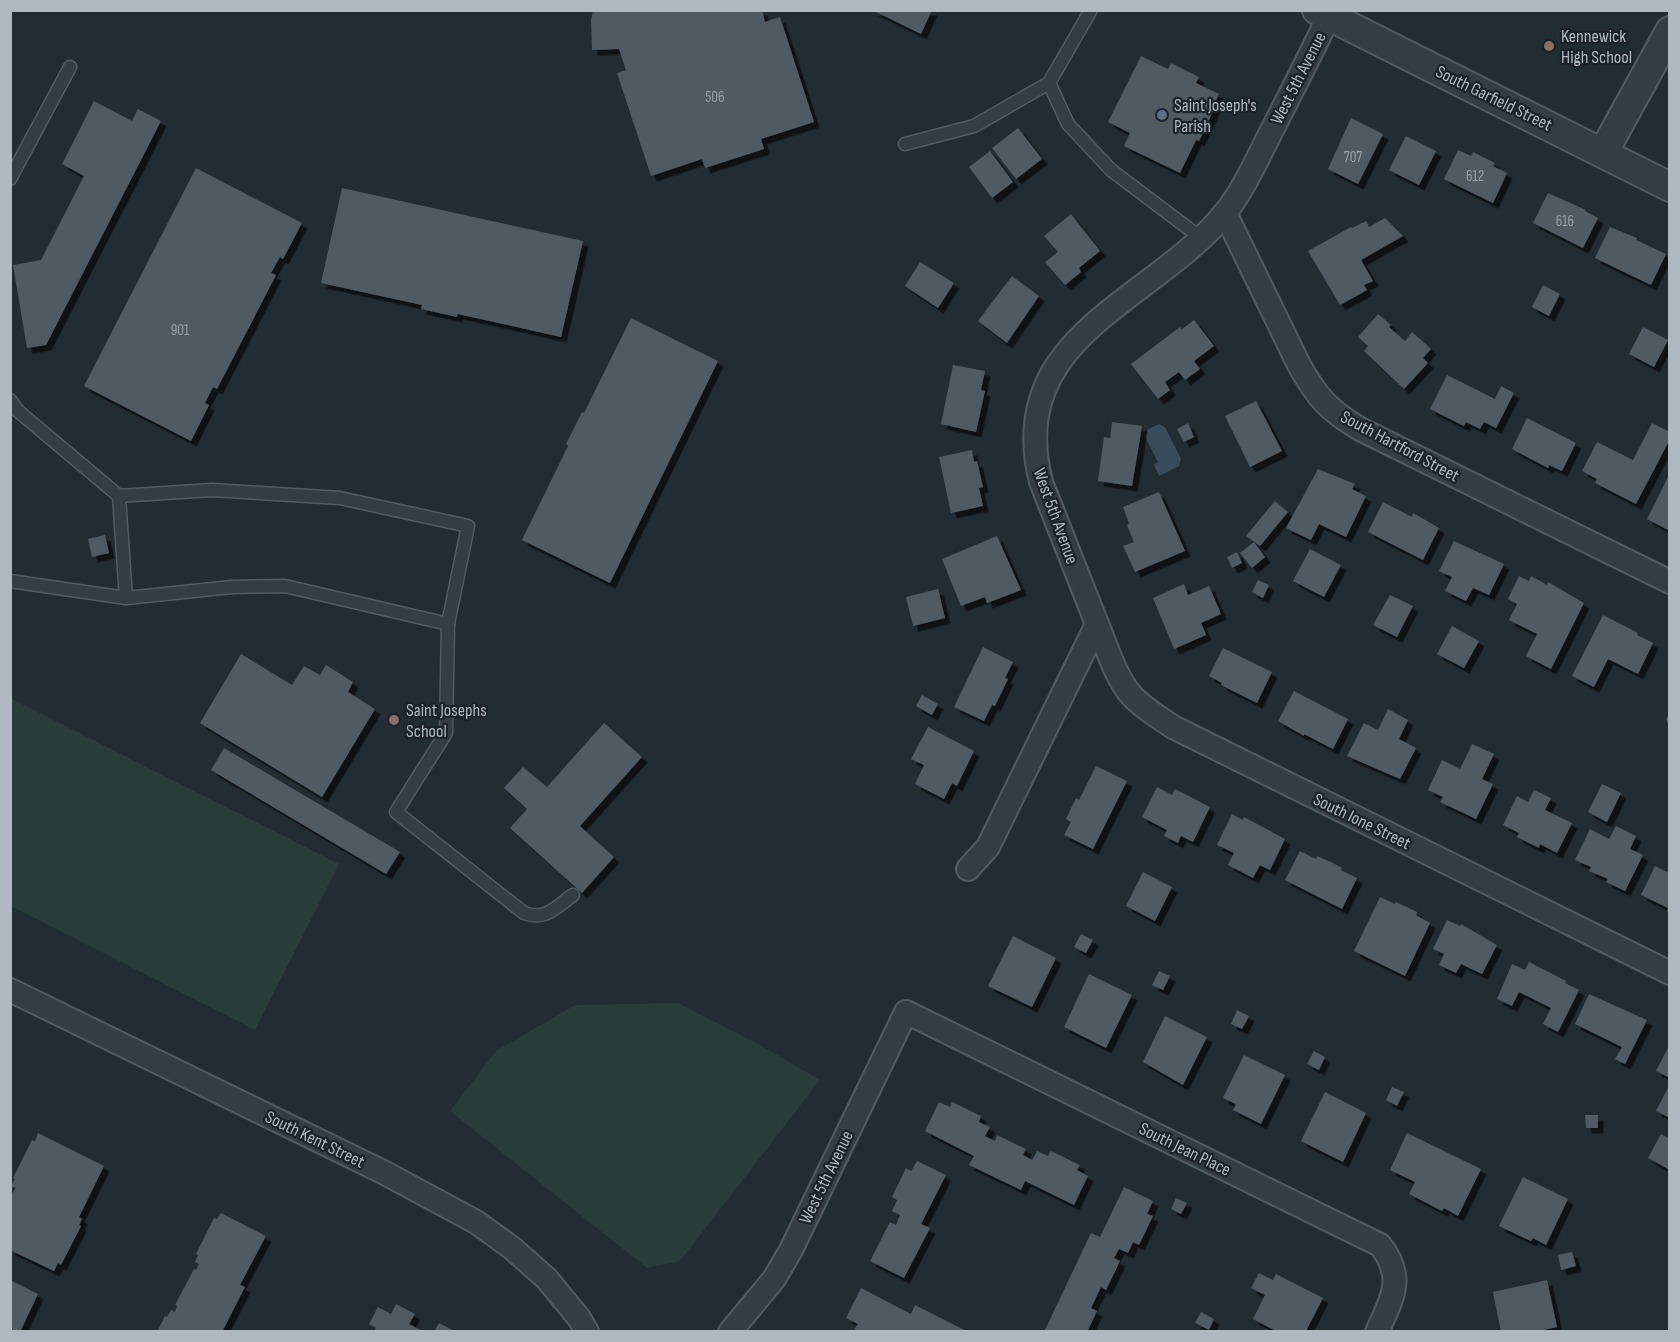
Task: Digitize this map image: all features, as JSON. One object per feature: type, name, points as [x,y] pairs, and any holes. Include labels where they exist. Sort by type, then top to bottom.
[{"type":"street","name":"South Garfield Street","points":[[1323,14],[1670,187]]},
{"type":"street","name":"West 5th Avenue","points":[[1097,624],[1036,465],[1037,413],[1047,382],[1061,358],[1078,337],[1181,256],[1225,213],[1250,173],[1323,14]]},
{"type":"street","points":[[1603,153],[1670,31]]},
{"type":"street","name":"South Hartford Street","points":[[1225,213],[1299,365],[1324,404],[1360,429],[1670,582]]},
{"type":"street","points":[[968,868],[988,847],[1097,624]]},
{"type":"street","name":"South Ione Street","points":[[1097,624],[1118,673],[1131,694],[1148,711],[1173,727],[1670,973]]},
{"type":"street","name":"South Kent Street","points":[[10,990],[375,1168],[476,1222],[512,1248],[547,1279],[579,1318],[587,1332]]},
{"type":"street","name":"West 5th Avenue","points":[[730,1332],[774,1279],[791,1250],[906,1012]]},
{"type":"street","name":"South Jean Place","points":[[906,1012],[1380,1245],[1395,1270],[1395,1284],[1393,1297],[1377,1332]]},
{"type":"lane","points":[[905,144],[974,126],[1049,83],[1091,10]]},
{"type":"lane","points":[[10,179],[70,67]]},
{"type":"lane","points":[[1049,83],[1068,124],[1111,170],[1201,238]]},
{"type":"lane","points":[[10,400],[18,411],[119,496],[212,490],[340,498],[468,526],[448,624],[446,732],[396,812],[524,913],[534,917],[546,915],[573,895]]},
{"type":"lane","points":[[119,496],[126,598]]},
{"type":"lane","points":[[10,581],[126,598],[232,586],[285,586],[448,624]]},
{"type":"green space","points":[[10,698],[339,864],[255,1030],[11,906]]},
{"type":"green space","points":[[678,1003],[758,1044],[820,1080],[680,1261],[647,1268],[450,1111],[496,1051],[575,1005]]},
{"type":"water","points":[[1159,424],[1165,427],[1181,459],[1179,466],[1159,476],[1154,465],[1158,462],[1145,437],[1148,429]]},
{"type":"building","points":[[593,10],[762,10],[765,22],[780,17],[814,122],[761,139],[764,149],[705,168],[702,159],[651,176],[617,73],[626,70],[619,49],[592,50]]},
{"type":"building","points":[[872,10],[932,10],[921,34]]},
{"type":"building","name":"Saint Joseph's Parish","points":[[1141,56],[1168,69],[1171,63],[1199,77],[1196,83],[1219,94],[1199,141],[1196,140],[1180,173],[1124,146],[1130,133],[1108,122]]},
{"type":"building","points":[[94,101],[132,121],[138,109],[161,121],[46,345],[27,348],[13,265],[41,260],[84,176],[62,164]]},
{"type":"building","points":[[1351,118],[1383,134],[1358,184],[1328,169]]},
{"type":"building","points":[[1018,128],[1042,159],[1016,179],[992,148]]},
{"type":"building","points":[[1406,136],[1436,151],[1419,185],[1389,170]]},
{"type":"building","points":[[1458,150],[1471,156],[1473,152],[1495,163],[1493,166],[1507,173],[1493,203],[1444,179]]},
{"type":"building","points":[[990,151],[1013,182],[992,198],[969,167]]},
{"type":"building","points":[[196,168],[302,223],[283,259],[280,257],[271,273],[276,275],[217,389],[213,387],[205,403],[209,405],[191,441],[84,386]]},
{"type":"building","points":[[342,188],[583,241],[561,337],[458,314],[457,317],[421,309],[422,305],[321,283]]},
{"type":"building","points":[[1548,193],[1598,218],[1583,248],[1533,223]]},
{"type":"building","points":[[1071,214],[1100,251],[1079,268],[1081,272],[1065,285],[1045,262],[1058,252],[1044,236]]},
{"type":"building","points":[[1385,218],[1403,236],[1361,260],[1373,281],[1364,285],[1367,290],[1340,305],[1308,251],[1351,227],[1366,221],[1369,227]]},
{"type":"building","points":[[1610,227],[1637,238],[1636,240],[1666,254],[1651,285],[1595,258]]},
{"type":"building","points":[[920,262],[954,283],[938,308],[905,286]]},
{"type":"building","points":[[1012,276],[1039,296],[1007,343],[978,321]]},
{"type":"building","points":[[1543,285],[1560,294],[1549,316],[1532,307]]},
{"type":"building","points":[[1378,314],[1405,341],[1412,332],[1431,349],[1423,358],[1428,363],[1404,389],[1364,351],[1368,346],[1358,337]]},
{"type":"building","points":[[631,318],[718,361],[610,583],[522,540],[568,446],[566,444]]},
{"type":"building","points":[[1194,320],[1214,346],[1194,361],[1200,369],[1185,380],[1179,372],[1165,382],[1170,390],[1158,399],[1131,364],[1180,327],[1181,330]]},
{"type":"building","points":[[1643,327],[1668,340],[1654,367],[1629,354]]},
{"type":"building","points":[[953,365],[985,371],[981,390],[985,391],[976,432],[941,424]]},
{"type":"building","points":[[1447,375],[1495,399],[1501,386],[1514,393],[1496,428],[1484,422],[1480,429],[1466,422],[1464,426],[1430,409]]},
{"type":"building","points":[[1256,401],[1282,451],[1250,467],[1225,416]]},
{"type":"building","points":[[1527,418],[1576,443],[1562,471],[1549,465],[1548,468],[1512,449]]},
{"type":"building","points":[[1112,422],[1142,426],[1132,486],[1098,481],[1104,437],[1110,438]]},
{"type":"building","points":[[1188,423],[1194,437],[1184,442],[1177,429]]},
{"type":"building","points":[[1652,423],[1670,432],[1670,439],[1636,504],[1595,483],[1597,479],[1582,471],[1597,442],[1633,460]]},
{"type":"building","points":[[972,450],[983,487],[979,488],[983,506],[951,513],[939,457]]},
{"type":"building","points":[[1318,469],[1355,484],[1352,489],[1366,496],[1346,537],[1319,524],[1311,540],[1286,528]]},
{"type":"building","points":[[1670,473],[1670,531],[1647,519]]},
{"type":"building","points":[[1159,492],[1185,551],[1135,572],[1123,546],[1134,542],[1123,507]]},
{"type":"building","points":[[1275,501],[1288,512],[1260,546],[1246,536]]},
{"type":"building","points":[[1383,502],[1412,517],[1413,513],[1439,528],[1423,560],[1368,532]]},
{"type":"building","points":[[105,535],[109,553],[92,557],[88,539]]},
{"type":"building","points":[[997,536],[1021,590],[987,603],[985,597],[961,606],[942,559]]},
{"type":"building","points":[[1454,541],[1504,564],[1489,595],[1473,588],[1466,601],[1445,591],[1452,577],[1439,571]]},
{"type":"building","points":[[1254,542],[1265,557],[1252,568],[1240,553]]},
{"type":"building","points":[[1310,549],[1341,565],[1324,597],[1293,581]]},
{"type":"building","points":[[1237,552],[1242,563],[1232,568],[1227,557]]},
{"type":"building","points":[[1519,576],[1529,581],[1531,576],[1547,585],[1548,582],[1584,603],[1551,669],[1526,656],[1537,634],[1509,620],[1517,604],[1508,599]]},
{"type":"building","points":[[1258,580],[1269,585],[1263,598],[1252,592]]},
{"type":"building","points":[[1184,584],[1188,595],[1209,586],[1221,614],[1201,623],[1206,635],[1174,649],[1153,598]]},
{"type":"building","points":[[938,589],[945,618],[913,626],[906,597]]},
{"type":"building","points":[[1390,595],[1413,606],[1397,637],[1373,625]]},
{"type":"building","points":[[1603,615],[1653,643],[1638,674],[1608,659],[1594,687],[1572,676]]},
{"type":"building","points":[[1452,626],[1479,641],[1464,668],[1437,654]]},
{"type":"building","points":[[983,647],[1013,662],[1005,678],[1008,679],[995,706],[992,705],[984,721],[954,707]]},
{"type":"building","points":[[1223,648],[1272,672],[1257,703],[1221,685],[1222,683],[1209,676]]},
{"type":"building","points":[[241,654],[292,685],[304,666],[320,675],[326,665],[353,682],[348,692],[375,709],[322,797],[200,723]]},
{"type":"building","points":[[1294,691],[1348,719],[1333,749],[1278,721]]},
{"type":"building","points":[[922,695],[938,704],[932,715],[916,706]]},
{"type":"building","points":[[1388,709],[1408,720],[1399,739],[1416,748],[1400,779],[1347,756],[1364,723],[1378,730]]},
{"type":"building","points":[[1670,712],[1670,729],[1666,719]]},
{"type":"building","points":[[604,723],[642,757],[580,826],[614,857],[582,893],[510,828],[527,809],[504,788],[523,767],[547,787]]},
{"type":"building","points":[[928,727],[974,751],[957,786],[952,783],[944,799],[915,784],[924,765],[911,759]]},
{"type":"building","points":[[1472,744],[1494,754],[1482,779],[1493,784],[1476,819],[1440,802],[1443,797],[1428,790],[1442,760],[1460,769]]},
{"type":"building","points":[[224,748],[400,852],[386,874],[211,770]]},
{"type":"building","points":[[1096,766],[1127,781],[1093,849],[1064,835],[1071,822],[1066,819],[1076,798],[1079,800]]},
{"type":"building","points":[[1602,784],[1621,793],[1607,822],[1588,812]]},
{"type":"building","points":[[1157,787],[1172,795],[1175,789],[1210,807],[1193,842],[1181,836],[1178,843],[1164,836],[1167,830],[1142,817]]},
{"type":"building","points":[[1534,790],[1551,798],[1545,810],[1572,823],[1557,853],[1540,844],[1539,848],[1517,837],[1519,833],[1503,825],[1517,796],[1528,802]]},
{"type":"building","points":[[1232,814],[1243,820],[1244,817],[1285,839],[1270,870],[1260,865],[1253,878],[1228,865],[1234,853],[1217,845]]},
{"type":"building","points":[[1616,826],[1636,836],[1630,849],[1643,855],[1625,891],[1606,882],[1608,879],[1589,871],[1591,867],[1575,860],[1590,829],[1609,839]]},
{"type":"building","points":[[1300,851],[1316,859],[1317,856],[1333,863],[1357,878],[1342,909],[1285,880]]},
{"type":"building","points":[[1655,866],[1667,872],[1670,867],[1670,912],[1667,911],[1668,908],[1641,895]]},
{"type":"building","points":[[1143,872],[1172,887],[1155,921],[1126,906]]},
{"type":"building","points":[[1380,897],[1417,912],[1416,915],[1430,923],[1405,976],[1354,951]]},
{"type":"building","points":[[1447,920],[1460,926],[1461,924],[1497,945],[1482,974],[1461,964],[1456,973],[1439,965],[1444,954],[1433,949]]},
{"type":"building","points":[[1081,934],[1093,940],[1086,953],[1074,947]]},
{"type":"building","points":[[1013,936],[1056,958],[1032,1007],[988,986]]},
{"type":"building","points":[[1529,962],[1579,990],[1558,1032],[1543,1024],[1551,1008],[1519,992],[1512,1006],[1497,999],[1512,964],[1525,970]]},
{"type":"building","points":[[1159,971],[1170,976],[1163,990],[1152,985]]},
{"type":"building","points":[[1089,974],[1132,995],[1106,1048],[1064,1027]]},
{"type":"building","points":[[1589,994],[1647,1020],[1625,1064],[1615,1059],[1622,1047],[1575,1024]]},
{"type":"building","points":[[1237,1010],[1249,1016],[1242,1029],[1231,1024]]},
{"type":"building","points":[[1165,1016],[1207,1037],[1183,1085],[1143,1062]]},
{"type":"building","points":[[1670,1044],[1670,1078],[1656,1071]]},
{"type":"building","points":[[1314,1051],[1325,1057],[1319,1070],[1307,1064]]},
{"type":"building","points":[[1244,1055],[1285,1075],[1261,1124],[1233,1110],[1236,1104],[1223,1098]]},
{"type":"building","points":[[1670,1084],[1670,1118],[1656,1111]]},
{"type":"building","points":[[1392,1087],[1404,1092],[1397,1106],[1386,1100]]},
{"type":"building","points":[[1325,1092],[1366,1113],[1343,1162],[1301,1141]]},
{"type":"building","points":[[939,1102],[950,1107],[952,1102],[981,1116],[979,1122],[990,1127],[985,1136],[995,1141],[997,1135],[1026,1149],[1023,1155],[1032,1160],[1037,1151],[1048,1156],[1051,1151],[1080,1165],[1077,1170],[1088,1176],[1074,1205],[1025,1181],[1021,1190],[969,1165],[974,1156],[925,1131]]},
{"type":"building","points":[[1585,1115],[1598,1115],[1598,1128],[1586,1128]]},
{"type":"building","points":[[38,1133],[104,1166],[79,1217],[82,1219],[79,1225],[81,1226],[61,1265],[58,1263],[54,1271],[10,1250],[10,1196],[16,1188],[11,1186],[32,1140],[35,1141]]},
{"type":"building","points":[[1407,1133],[1481,1169],[1458,1216],[1444,1208],[1442,1211],[1409,1194],[1415,1182],[1390,1170]]},
{"type":"building","points":[[1661,1134],[1670,1139],[1670,1170],[1648,1158]]},
{"type":"building","points":[[917,1161],[946,1175],[921,1224],[930,1228],[904,1278],[870,1261],[890,1222],[896,1225],[900,1215],[892,1211],[897,1200],[892,1197],[906,1168],[911,1171]]},
{"type":"building","points":[[1523,1177],[1568,1199],[1546,1245],[1533,1238],[1531,1241],[1499,1226]]},
{"type":"building","points":[[1124,1187],[1153,1201],[1147,1214],[1153,1216],[1139,1245],[1133,1242],[1128,1253],[1119,1249],[1114,1258],[1120,1261],[1106,1290],[1101,1287],[1091,1308],[1097,1311],[1087,1332],[1044,1332],[1091,1233],[1100,1237]]},
{"type":"building","points":[[1176,1198],[1187,1203],[1181,1214],[1171,1209]]},
{"type":"building","points":[[221,1213],[266,1236],[240,1285],[245,1287],[222,1332],[157,1332],[165,1316],[167,1317],[171,1310],[175,1312],[177,1306],[175,1305],[199,1264],[195,1262],[198,1255],[196,1254],[214,1218],[217,1219]]},
{"type":"building","points":[[1572,1252],[1576,1266],[1561,1270],[1558,1255]]},
{"type":"building","points":[[1259,1273],[1273,1280],[1276,1274],[1323,1298],[1306,1331],[1278,1332],[1253,1319],[1265,1295],[1251,1288]]},
{"type":"building","points":[[10,1280],[38,1294],[20,1332],[10,1332]]},
{"type":"building","points":[[1547,1280],[1557,1327],[1534,1332],[1501,1332],[1493,1292]]},
{"type":"building","points":[[861,1288],[911,1314],[915,1305],[968,1332],[859,1332],[854,1329],[858,1324],[846,1318]]},
{"type":"building","points":[[396,1304],[415,1314],[409,1324],[424,1332],[374,1332],[376,1328],[369,1324],[378,1307],[391,1314]]},
{"type":"building","points":[[1201,1312],[1214,1319],[1209,1330],[1195,1323]]},
{"type":"building","points":[[439,1323],[456,1332],[434,1332]]},
{"type":"place","name":"Kennewick High School","points":[[1549,46]]},
{"type":"place","name":"Saint Joseph's Parish","points":[[1162,115]]},
{"type":"place","name":"Saint Josephs School","points":[[394,720]]}]
